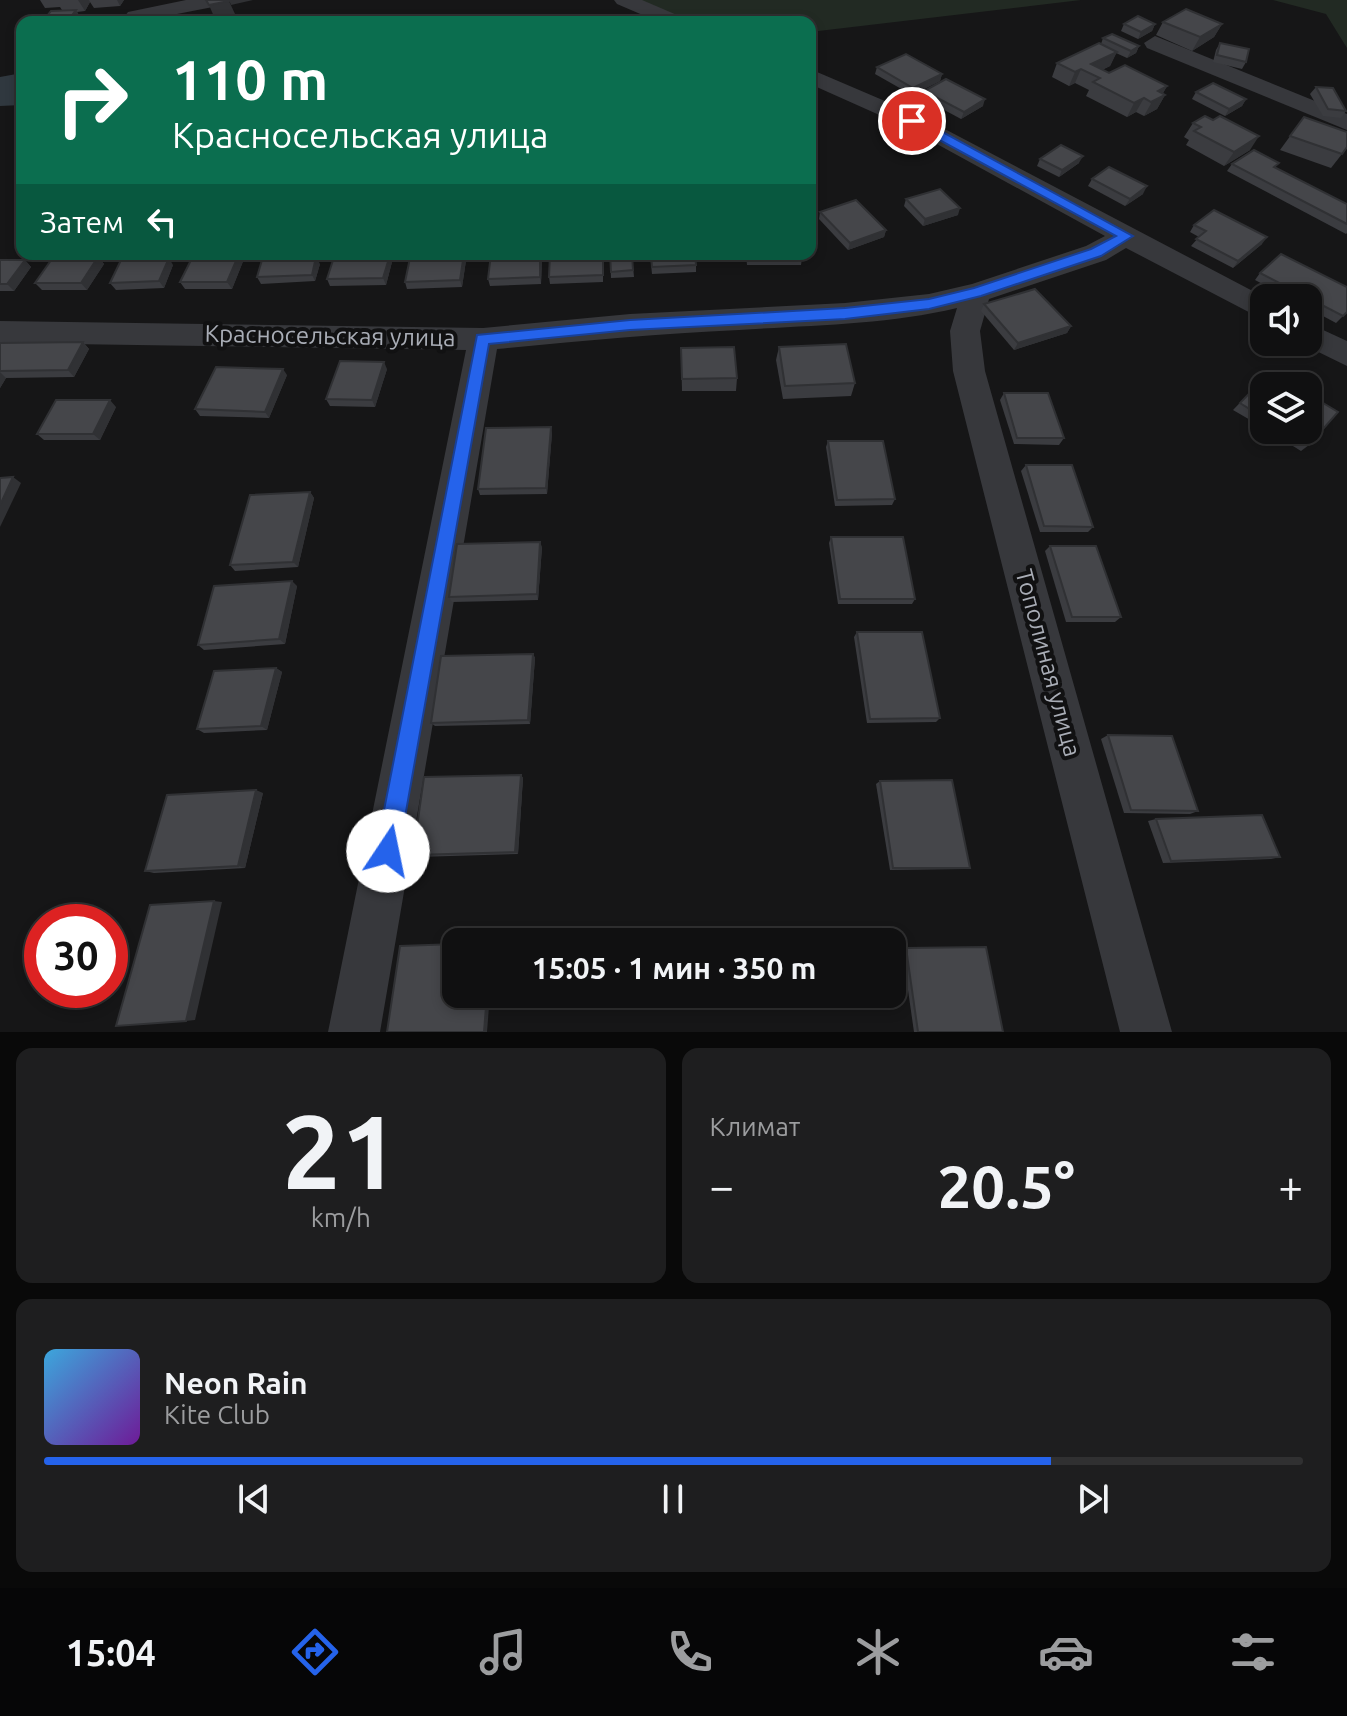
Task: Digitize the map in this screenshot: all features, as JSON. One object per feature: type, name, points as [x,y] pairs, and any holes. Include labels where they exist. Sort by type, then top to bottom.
[{"type":"street","points":[[135,16],[218,0]]},
{"type":"street","points":[[624,0],[663,16]]},
{"type":"street","points":[[1155,43],[1347,123]]},
{"type":"street","points":[[816,79],[912,121],[1250,302]]},
{"type":"street","name":"Красносельская улица","points":[[0,332],[483,339],[630,325],[845,313],[929,304],[976,293],[1096,253],[1126,236]]},
{"type":"street","name":"Тополиная улица","points":[[976,293],[965,331],[969,371],[1146,1032]]},
{"type":"street","points":[[354,1032],[483,339]]},
{"type":"street","points":[[1322,342],[1347,355]]},
{"type":"shaded area","points":[[628,0],[1081,0],[816,31],[816,16],[667,16]]},
{"type":"shaded area","points":[[1273,0],[1347,0],[1347,48],[1326,14]]},
{"type":"shaded area","points":[[16,74],[16,105],[0,106],[0,77]]},
{"type":"building","points":[[206,0],[229,0],[229,1],[209,5]]},
{"type":"building","points":[[1186,9],[1222,24],[1200,37],[1163,22]]},
{"type":"building","points":[[76,10],[71,16],[47,16],[51,11]]},
{"type":"building","points":[[1138,16],[1155,24],[1141,32],[1124,24]]},
{"type":"building","points":[[1112,34],[1139,46],[1131,51],[1103,38]]},
{"type":"building","points":[[1099,43],[1117,52],[1091,64],[1109,73],[1125,65],[1167,86],[1158,91],[1165,95],[1151,102],[1144,98],[1134,103],[1093,82],[1100,78],[1081,69],[1075,72],[1057,63]]},
{"type":"building","points":[[1220,43],[1249,49],[1246,62],[1217,55]]},
{"type":"building","points":[[906,54],[942,74],[913,88],[877,67]]},
{"type":"building","points":[[946,79],[985,99],[964,112],[924,91]]},
{"type":"building","points":[[1213,83],[1246,99],[1229,109],[1196,92]]},
{"type":"building","points":[[1316,87],[1333,88],[1346,111],[1328,109]]},
{"type":"building","points":[[1205,116],[1213,120],[1220,116],[1259,136],[1234,152],[1194,131],[1201,127],[1193,123]]},
{"type":"building","points":[[1304,117],[1347,132],[1347,147],[1342,154],[1290,136]]},
{"type":"building","points":[[1061,145],[1083,156],[1062,170],[1040,159]]},
{"type":"building","points":[[1254,150],[1279,163],[1274,167],[1347,204],[1347,224],[1232,164]]},
{"type":"building","points":[[1109,167],[1147,186],[1130,199],[1092,179]]},
{"type":"building","points":[[940,189],[960,208],[925,219],[906,199]]},
{"type":"building","points":[[856,200],[886,230],[850,243],[820,212]]},
{"type":"building","points":[[1214,210],[1267,237],[1238,261],[1196,239],[1206,231],[1194,225]]},
{"type":"building","points":[[1281,254],[1347,287],[1347,312],[1343,316],[1322,305],[1322,284],[1281,284],[1260,273]]},
{"type":"building","points":[[0,260],[25,260],[7,284],[0,284]]},
{"type":"building","points":[[51,260],[96,260],[81,283],[35,283]]},
{"type":"building","points":[[121,260],[168,260],[159,281],[110,283]]},
{"type":"building","points":[[191,260],[236,260],[227,282],[180,282]]},
{"type":"building","points":[[262,260],[315,260],[312,275],[257,277]]},
{"type":"building","points":[[333,260],[388,260],[383,278],[327,279]]},
{"type":"building","points":[[410,260],[463,260],[460,280],[405,282]]},
{"type":"building","points":[[490,260],[540,260],[540,277],[488,279]]},
{"type":"building","points":[[550,260],[603,260],[603,275],[549,277]]},
{"type":"building","points":[[610,260],[632,260],[633,270],[611,272]]},
{"type":"building","points":[[651,260],[696,260],[696,265],[652,267]]},
{"type":"building","points":[[1035,289],[1071,326],[1018,343],[984,304]]},
{"type":"building","points":[[83,342],[68,370],[0,371],[0,343]]},
{"type":"building","points":[[846,344],[855,383],[785,386],[779,347]]},
{"type":"building","points":[[734,347],[737,378],[682,379],[681,348]]},
{"type":"building","points":[[340,361],[384,362],[372,400],[326,399]]},
{"type":"building","points":[[216,367],[283,369],[265,412],[195,409]]},
{"type":"building","points":[[1004,393],[1048,393],[1064,438],[1017,438]]},
{"type":"building","points":[[1250,393],[1250,409],[1240,403]]},
{"type":"building","points":[[56,400],[110,400],[93,434],[37,434]]},
{"type":"building","points":[[1322,402],[1338,412],[1322,430]]},
{"type":"building","points":[[551,427],[546,488],[478,489],[486,428]]},
{"type":"building","points":[[828,441],[883,441],[895,499],[837,500]]},
{"type":"building","points":[[1026,465],[1072,465],[1093,527],[1044,526]]},
{"type":"building","points":[[13,477],[0,505],[0,478]]},
{"type":"building","points":[[310,492],[293,562],[230,565],[250,495]]},
{"type":"building","points":[[831,537],[903,537],[915,599],[840,599]]},
{"type":"building","points":[[540,542],[537,594],[449,597],[457,544]]},
{"type":"building","points":[[1050,546],[1096,546],[1121,617],[1072,617]]},
{"type":"building","points":[[292,581],[279,639],[198,645],[214,586]]},
{"type":"building","points":[[857,632],[922,632],[940,718],[870,719]]},
{"type":"building","points":[[533,654],[528,720],[431,723],[441,656]]},
{"type":"building","points":[[276,668],[261,726],[197,729],[214,671]]},
{"type":"building","points":[[1108,735],[1172,736],[1198,811],[1131,810]]},
{"type":"building","points":[[521,775],[515,852],[413,855],[424,777]]},
{"type":"building","points":[[952,780],[970,868],[893,868],[880,781]]},
{"type":"building","points":[[256,790],[238,866],[145,871],[167,795]]},
{"type":"building","points":[[1262,815],[1280,857],[1171,861],[1156,819]]},
{"type":"building","points":[[214,901],[186,1021],[116,1026],[121,1008],[128,1008],[128,983],[150,905]]},
{"type":"building","points":[[442,944],[442,1008],[486,1008],[484,1032],[387,1032],[400,946]]},
{"type":"building","points":[[986,947],[1003,1032],[918,1032],[906,948]]},
{"type":"route","points":[[388,851],[483,339],[630,325],[845,313],[929,304],[976,293],[1096,253],[1126,236],[912,121]]}]
